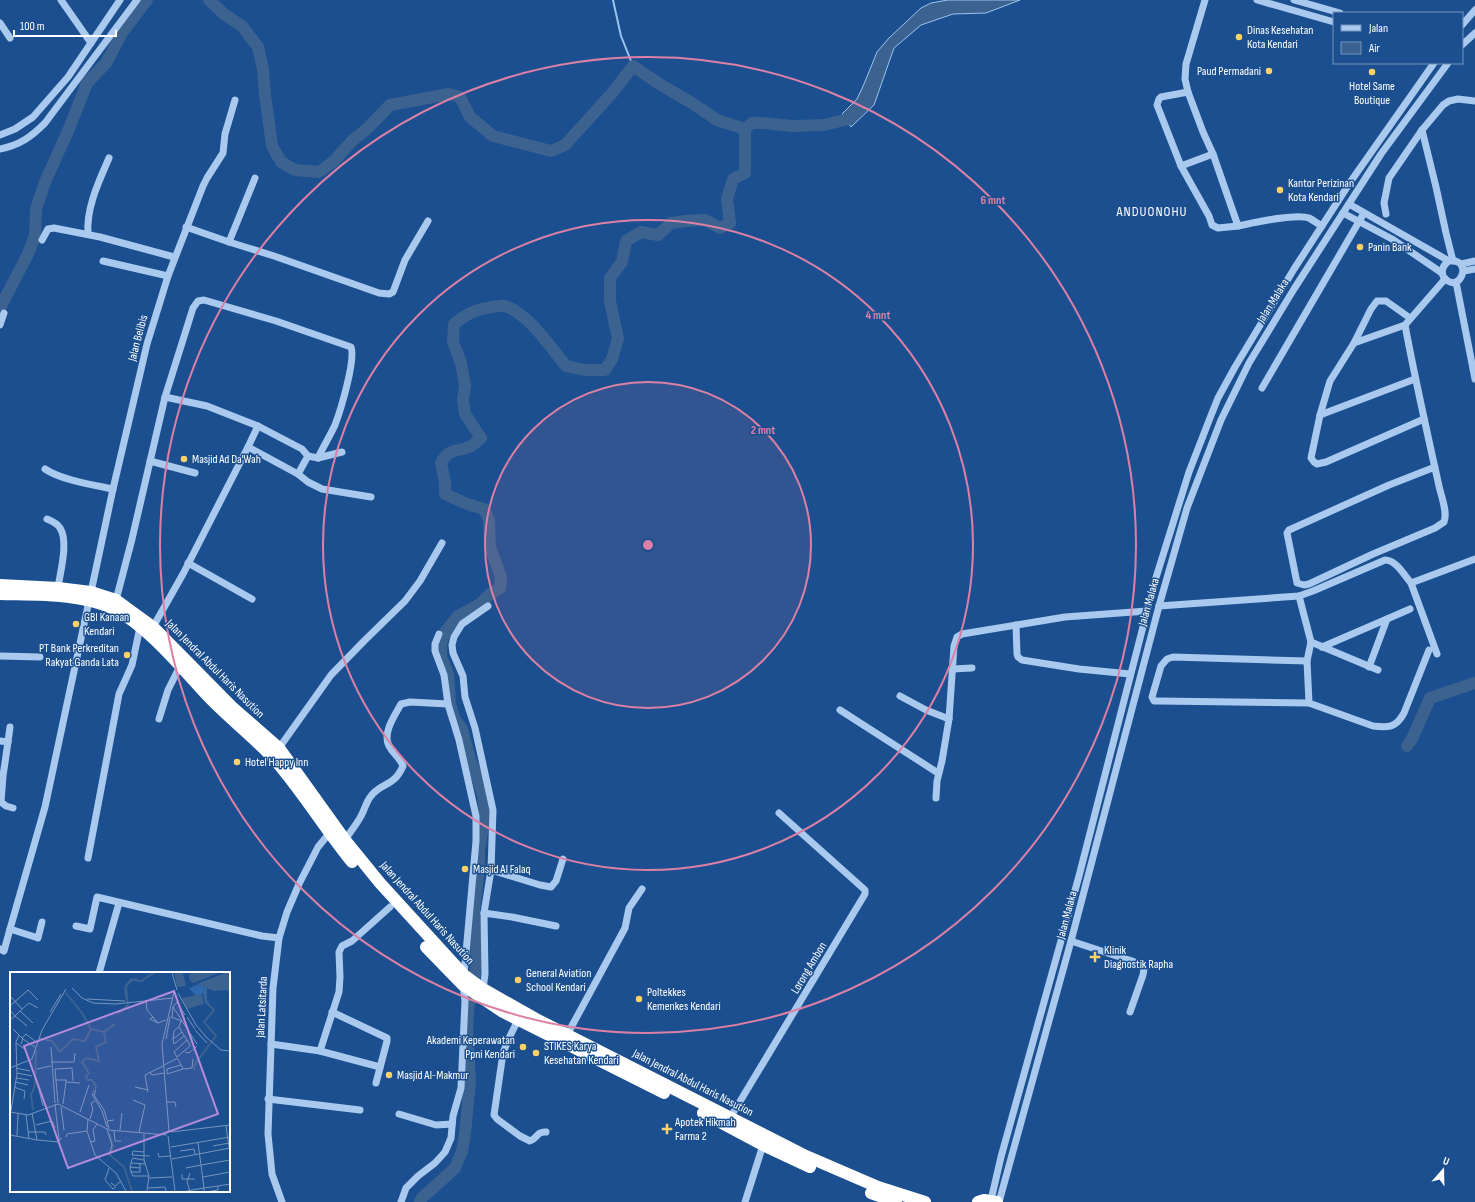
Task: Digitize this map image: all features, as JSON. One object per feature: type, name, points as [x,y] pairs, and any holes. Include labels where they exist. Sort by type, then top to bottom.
[{"type":"highway","name":"Jalan Jendral Abdul Haris Nasution","points":[[0,585],[34,591],[116,600],[132,610],[153,627],[232,707],[279,748],[332,830],[345,840],[446,962]]},
{"type":"highway","name":"Jalan Jendral Abdul Haris Nasution","points":[[0,594],[58,588],[90,596],[113,608],[140,627],[219,707],[263,747],[276,761],[332,830],[390,907],[465,981],[518,1020],[730,1118],[825,1170],[889,1201]]},
{"type":"highway","name":"Jalan Jendral Abdul Haris Nasution","points":[[481,993],[517,1009],[567,1035],[613,1063],[763,1145],[825,1170],[924,1202]]},
{"type":"highway","points":[[978,1202],[996,1201]]},
{"type":"street","points":[[61,0],[91,43]]},
{"type":"street","points":[[0,135],[16,129],[32,117],[68,77],[119,0]]},
{"type":"street","points":[[0,149],[10,147],[29,138],[45,123],[137,0]]},
{"type":"street","points":[[1257,0],[1333,22]]},
{"type":"street","points":[[1294,0],[1336,12]]},
{"type":"street","points":[[1204,3],[1186,64],[1185,79],[1188,92],[1213,154],[1238,226]]},
{"type":"street","points":[[1463,24],[1475,10]]},
{"type":"street","points":[[0,23],[10,38]]},
{"type":"street","points":[[1463,45],[1475,33]]},
{"type":"street","name":"Jalan Malaka","points":[[996,1201],[1003,1149],[1081,869],[1147,611],[1189,472],[1218,398],[1235,367],[1294,269],[1371,151],[1433,64]]},
{"type":"street","name":"Jalan Malaka","points":[[996,1201],[1071,941],[1110,798],[1130,716],[1188,508],[1223,414],[1267,331],[1352,217],[1387,145],[1447,64]]},
{"type":"street","points":[[1188,92],[1161,97],[1159,98],[1157,105],[1181,166],[1209,216],[1212,225],[1218,228],[1302,216],[1311,219],[1322,226]]},
{"type":"street","points":[[1386,214],[1384,203],[1389,178],[1422,130],[1443,105],[1449,101],[1458,99],[1475,101]]},
{"type":"street","name":"Jalan Belibis","points":[[0,949],[4,951],[46,806],[113,489],[146,350],[174,257],[207,178],[224,153],[227,127],[236,100]]},
{"type":"street","points":[[1422,130],[1436,187],[1451,261]]},
{"type":"street","points":[[1181,166],[1213,154]]},
{"type":"street","points":[[88,234],[89,214],[100,179],[109,158]]},
{"type":"street","points":[[229,242],[255,178]]},
{"type":"street","points":[[1262,388],[1357,209],[1462,268],[1475,269]]},
{"type":"street","points":[[1352,217],[1414,254],[1450,282],[1456,282],[1462,278],[1462,268]]},
{"type":"street","points":[[186,227],[379,293],[389,294],[393,292],[405,260],[428,221]]},
{"type":"street","points":[[42,240],[48,230],[54,228],[88,234],[174,257]]},
{"type":"street","points":[[1414,254],[1419,244]]},
{"type":"street","points":[[103,261],[168,276]]},
{"type":"street","points":[[1354,343],[1405,325],[1444,276],[1444,266],[1451,261]]},
{"type":"street","points":[[1462,268],[1475,261]]},
{"type":"street","points":[[1456,282],[1475,379]]},
{"type":"street","points":[[116,600],[165,396],[193,308],[196,303],[201,300],[276,321],[349,346],[352,349],[352,358],[343,400],[336,423],[318,458]]},
{"type":"street","points":[[1410,318],[1386,301],[1377,301],[1371,309],[1354,343],[1330,382],[1320,415],[1311,458],[1317,464],[1326,462],[1424,419]]},
{"type":"street","points":[[0,325],[4,313]]},
{"type":"street","points":[[1405,325],[1415,379],[1435,467],[1445,518],[1441,524],[1309,584],[1302,585],[1297,583],[1287,533],[1289,530],[1389,485],[1435,467]]},
{"type":"street","points":[[1320,415],[1415,379]]},
{"type":"street","points":[[165,396],[207,406],[258,426],[302,449],[308,456],[318,458],[342,452]]},
{"type":"street","points":[[153,627],[188,563],[258,426]]},
{"type":"street","points":[[248,447],[298,474],[308,482],[322,488],[371,497]]},
{"type":"street","points":[[298,474],[308,456]]},
{"type":"street","points":[[150,461],[195,473]]},
{"type":"street","points":[[45,469],[69,478],[113,489]]},
{"type":"street","points":[[47,519],[55,523],[60,528],[62,537],[63,558],[58,588]]},
{"type":"street","points":[[279,748],[331,675],[405,601],[420,581],[442,543]]},
{"type":"street","points":[[1411,584],[1475,559]]},
{"type":"street","points":[[1161,606],[1299,596],[1385,560],[1389,560],[1396,565],[1411,584],[1437,654]]},
{"type":"street","points":[[188,563],[252,599]]},
{"type":"street","points":[[1299,596],[1311,642],[1307,661],[1309,703]]},
{"type":"street","points":[[481,993],[484,974],[484,913],[491,870],[493,810],[475,728],[465,697],[463,676],[453,653],[452,645],[454,637],[462,624],[488,606]]},
{"type":"street","points":[[1322,647],[1410,609]]},
{"type":"street","points":[[936,798],[938,773],[942,760],[949,719],[954,643],[959,635],[1065,617],[1147,611]]},
{"type":"street","points":[[1369,667],[1387,619]]},
{"type":"street","points":[[1016,625],[1017,654],[1022,660],[1079,669],[1130,674]]},
{"type":"street","points":[[88,858],[119,694],[132,665],[140,627]]},
{"type":"street","points":[[401,1202],[406,1188],[418,1176],[435,1163],[445,1152],[451,1138],[453,1116],[461,1088],[465,981],[476,841],[476,816],[459,740],[448,704],[444,675],[435,651],[435,644],[439,634]]},
{"type":"street","points":[[1311,642],[1378,670]]},
{"type":"street","points":[[1307,661],[1173,657],[1167,659],[1160,666],[1152,697],[1154,701],[1158,702],[1309,703],[1373,726],[1381,727],[1394,725],[1404,713],[1429,650]]},
{"type":"street","points":[[0,656],[40,657]]},
{"type":"street","points":[[159,718],[168,690],[180,666]]},
{"type":"street","points":[[952,669],[972,668]]},
{"type":"street","points":[[900,696],[926,710],[949,719]]},
{"type":"street","points":[[345,840],[361,816],[371,796],[400,774],[403,766],[400,758],[388,745],[387,734],[401,704],[410,702],[448,704]]},
{"type":"street","points":[[840,710],[938,773]]},
{"type":"street","points":[[1120,714],[1130,716]]},
{"type":"street","points":[[10,727],[0,797],[2,804],[13,808]]},
{"type":"street","points":[[0,741],[8,742]]},
{"type":"street","name":"Lorong Ambon","points":[[730,1118],[865,894],[865,890],[779,813]]},
{"type":"street","name":"Jalan Latsitarda","points":[[282,1202],[272,1174],[268,1151],[268,1099],[273,988],[279,938],[287,912],[299,884],[318,847],[332,830]]},
{"type":"street","points":[[491,870],[551,887],[556,881],[563,859]]},
{"type":"street","points":[[567,1035],[625,928],[629,908],[642,889]]},
{"type":"street","points":[[76,926],[90,929],[97,897],[119,904],[125,903],[262,936],[279,938]]},
{"type":"street","points":[[99,972],[119,904]]},
{"type":"street","points":[[320,1051],[340,985],[340,949],[352,941],[390,907]]},
{"type":"street","points":[[484,913],[556,926]]},
{"type":"street","points":[[10,929],[38,938],[42,922]]},
{"type":"street","points":[[1071,941],[1141,965],[1144,969],[1143,975],[1130,1012]]},
{"type":"street","points":[[332,1012],[387,1038],[376,1083]]},
{"type":"street","points":[[518,1020],[503,1053],[494,1116],[520,1136],[530,1141],[542,1131],[546,1132]]},
{"type":"street","points":[[271,1044],[320,1051],[380,1067]]},
{"type":"street","points":[[268,1099],[360,1110]]},
{"type":"street","points":[[399,1114],[436,1125],[452,1124]]},
{"type":"street","points":[[745,1202],[763,1145]]},
{"type":"water","points":[[948,0],[1020,0],[986,13],[953,14],[921,25],[894,48],[874,105],[851,127],[842,114],[857,99],[877,52],[889,38],[921,8],[931,3]]},
{"type":"waterway","points":[[0,308],[28,254],[35,236],[36,209],[45,182],[68,131],[87,83],[106,63],[122,33],[147,0]]},
{"type":"waterway","points":[[209,0],[224,14],[242,26],[258,47],[263,69],[272,146],[281,162],[295,170],[319,172],[334,161],[352,141],[368,128],[390,105],[449,94],[460,97],[470,117],[493,136],[551,151],[565,145],[613,92],[633,66],[717,120],[745,129],[752,123],[792,126],[824,125],[848,119],[859,110]]},
{"type":"waterway","points":[[613,0],[621,36],[633,66]]},
{"type":"waterway","points":[[420,1202],[422,1198],[455,1168],[462,1151],[465,1134],[470,1081],[467,1028],[469,1002],[477,962],[474,910],[479,869],[479,851],[485,814],[483,795],[470,759],[462,729],[454,718],[450,704],[448,674],[441,657],[441,643],[446,631],[458,616],[480,604],[489,595],[500,588],[501,577],[490,547],[489,520],[484,509],[467,504],[445,494],[445,482],[441,463],[448,454],[466,448],[481,438],[465,414],[463,400],[465,385],[461,363],[453,342],[454,324],[476,311],[505,306],[514,310],[530,323],[566,366],[584,370],[605,370],[612,359],[618,339],[610,301],[610,278],[622,262],[626,241],[641,232],[658,235],[671,223],[705,220],[720,228],[730,223],[727,199],[733,179],[745,173],[745,129]]},
{"type":"waterway","points":[[1407,746],[1412,739],[1430,698],[1475,683]]},
{"type":"place","name":"Dinas Kesehatan Kota Kendari","points":[[1239,37]]},
{"type":"place","name":"Paud Permadani","points":[[1269,71]]},
{"type":"place","name":"Hotel Same Boutique","points":[[1372,72]]},
{"type":"place","name":"Kantor Perizinan Kota Kendari","points":[[1280,190]]},
{"type":"place","name":"Panin Bank","points":[[1360,247]]},
{"type":"place","name":"Masjid Ad Da'Wah","points":[[184,459]]},
{"type":"place","name":"GBI Kanaan Kendari","points":[[76,624]]},
{"type":"place","name":"PT Bank Perkreditan Rakyat Ganda Lata","points":[[127,655]]},
{"type":"place","name":"Hotel Happy Inn","points":[[237,762]]},
{"type":"place","name":"Masjid Al Falaq","points":[[465,869]]},
{"type":"place","name":"Klinik Diagnostik Rapha","points":[[1095,957]]},
{"type":"place","name":"General Aviation School Kendari","points":[[518,980]]},
{"type":"place","name":"Poltekkes Kemenkes Kendari","points":[[639,999]]},
{"type":"place","name":"Akademi Keperawatan Ppni Kendari","points":[[523,1047]]},
{"type":"place","name":"STIKES Karya Kesehatan Kendari","points":[[536,1053]]},
{"type":"place","name":"Masjid Al-Makmur","points":[[389,1075]]},
{"type":"place","name":"Apotek Hikmah Farma 2","points":[[667,1129]]},
{"type":"district","name":"ANDUONOHU","points":[[1152,211]]}]
